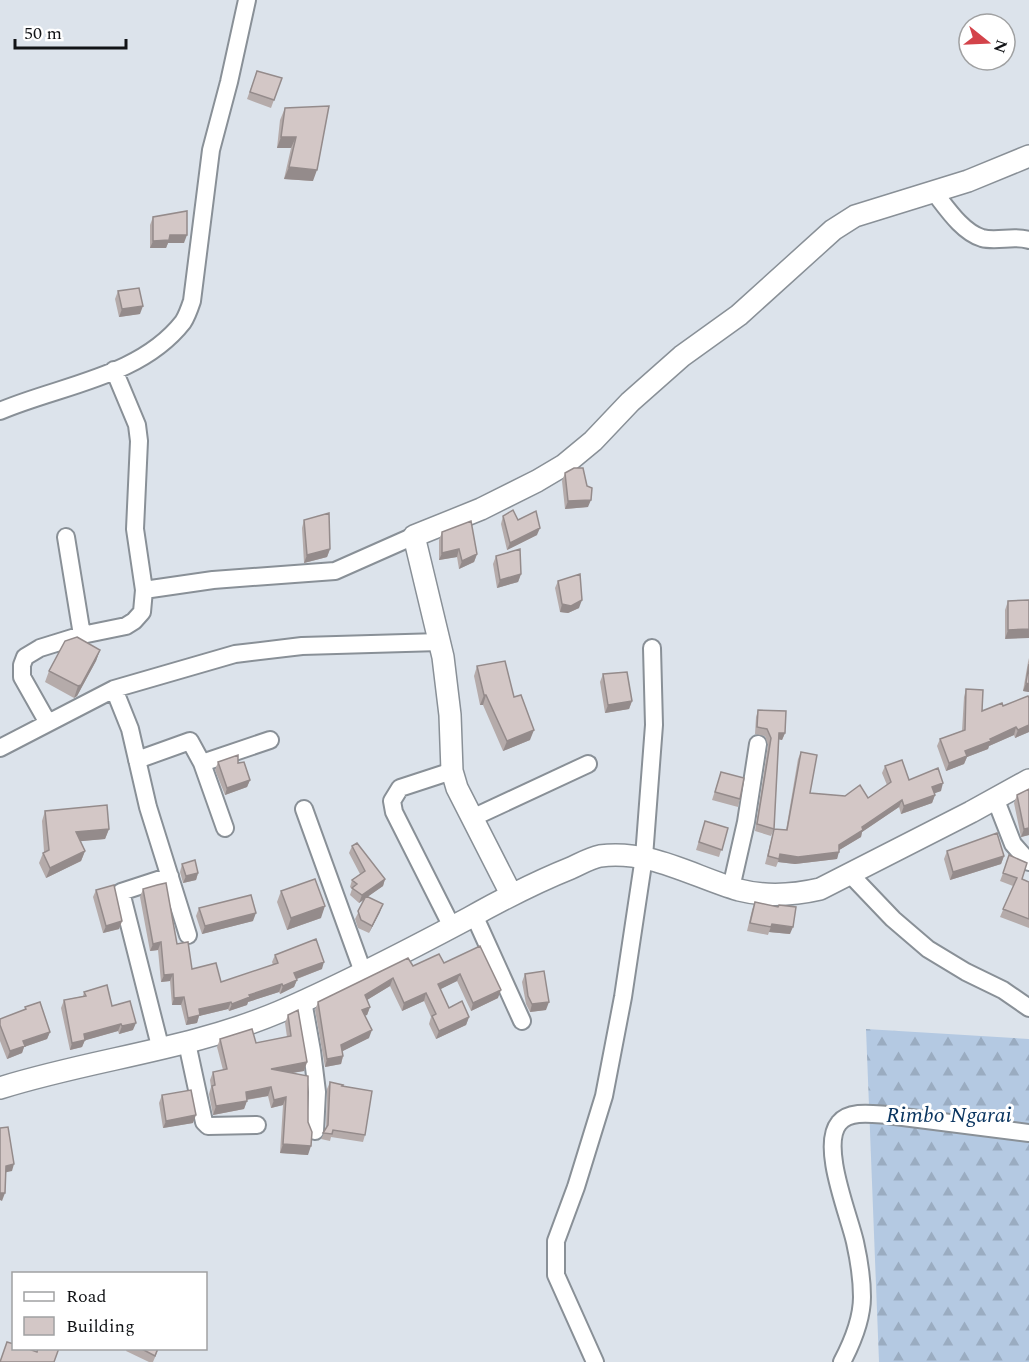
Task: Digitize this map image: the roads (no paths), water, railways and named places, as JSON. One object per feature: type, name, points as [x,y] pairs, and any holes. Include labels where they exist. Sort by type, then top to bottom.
[{"type":"street","points":[[0,411],[114,370],[151,352],[185,320],[192,301],[211,150],[247,0]]},
{"type":"street","points":[[144,590],[213,580],[335,571],[482,509],[564,465],[593,441],[630,402],[682,356],[739,315],[833,230],[855,216],[968,181],[1029,156]]},
{"type":"street","points":[[934,192],[953,216],[981,238],[1029,240]]},
{"type":"street","points":[[48,723],[22,677],[25,657],[40,648],[82,635],[126,626],[142,612],[144,590],[135,529],[138,433],[137,425],[114,370]]},
{"type":"street","points":[[414,536],[444,657],[450,715],[452,771],[457,788],[511,894]]},
{"type":"street","points":[[66,537],[82,635]]},
{"type":"street","points":[[0,748],[114,689],[235,654],[302,646],[440,642]]},
{"type":"street","points":[[595,1362],[556,1275],[556,1241],[576,1187],[604,1096],[623,998],[644,857],[654,725],[652,648]]},
{"type":"street","points":[[114,689],[130,729],[148,807],[188,935]]},
{"type":"street","points":[[202,763],[270,740]]},
{"type":"street","points":[[137,760],[190,741],[202,763],[225,828]]},
{"type":"street","points":[[732,888],[746,822],[758,744]]},
{"type":"street","points":[[472,818],[588,764]]},
{"type":"street","points":[[452,771],[400,788],[392,801],[394,812],[452,927]]},
{"type":"street","points":[[0,1088],[161,1050],[232,1030],[303,1001],[452,927],[511,894],[598,856],[644,857],[732,888],[766,894],[795,894],[820,889],[1029,780]]},
{"type":"street","points":[[995,798],[1013,844],[1020,855],[1029,862]]},
{"type":"street","points":[[304,808],[363,972]]},
{"type":"street","points":[[850,874],[893,919],[928,949],[1003,990],[1029,1008]]},
{"type":"street","points":[[161,1050],[121,892],[170,876]]},
{"type":"street","points":[[474,915],[522,1021]]},
{"type":"street","points":[[303,1001],[317,1092],[315,1131]]},
{"type":"street","points":[[187,1043],[204,1122],[208,1126],[257,1125]]},
{"type":"street","points":[[842,1362],[855,1330],[862,1299],[858,1258],[832,1146],[835,1130],[840,1121],[848,1116],[887,1115],[1029,1133]]},
{"type":"park label","name":"Rimbo Ngarai","points":[[949,1114]]}]
